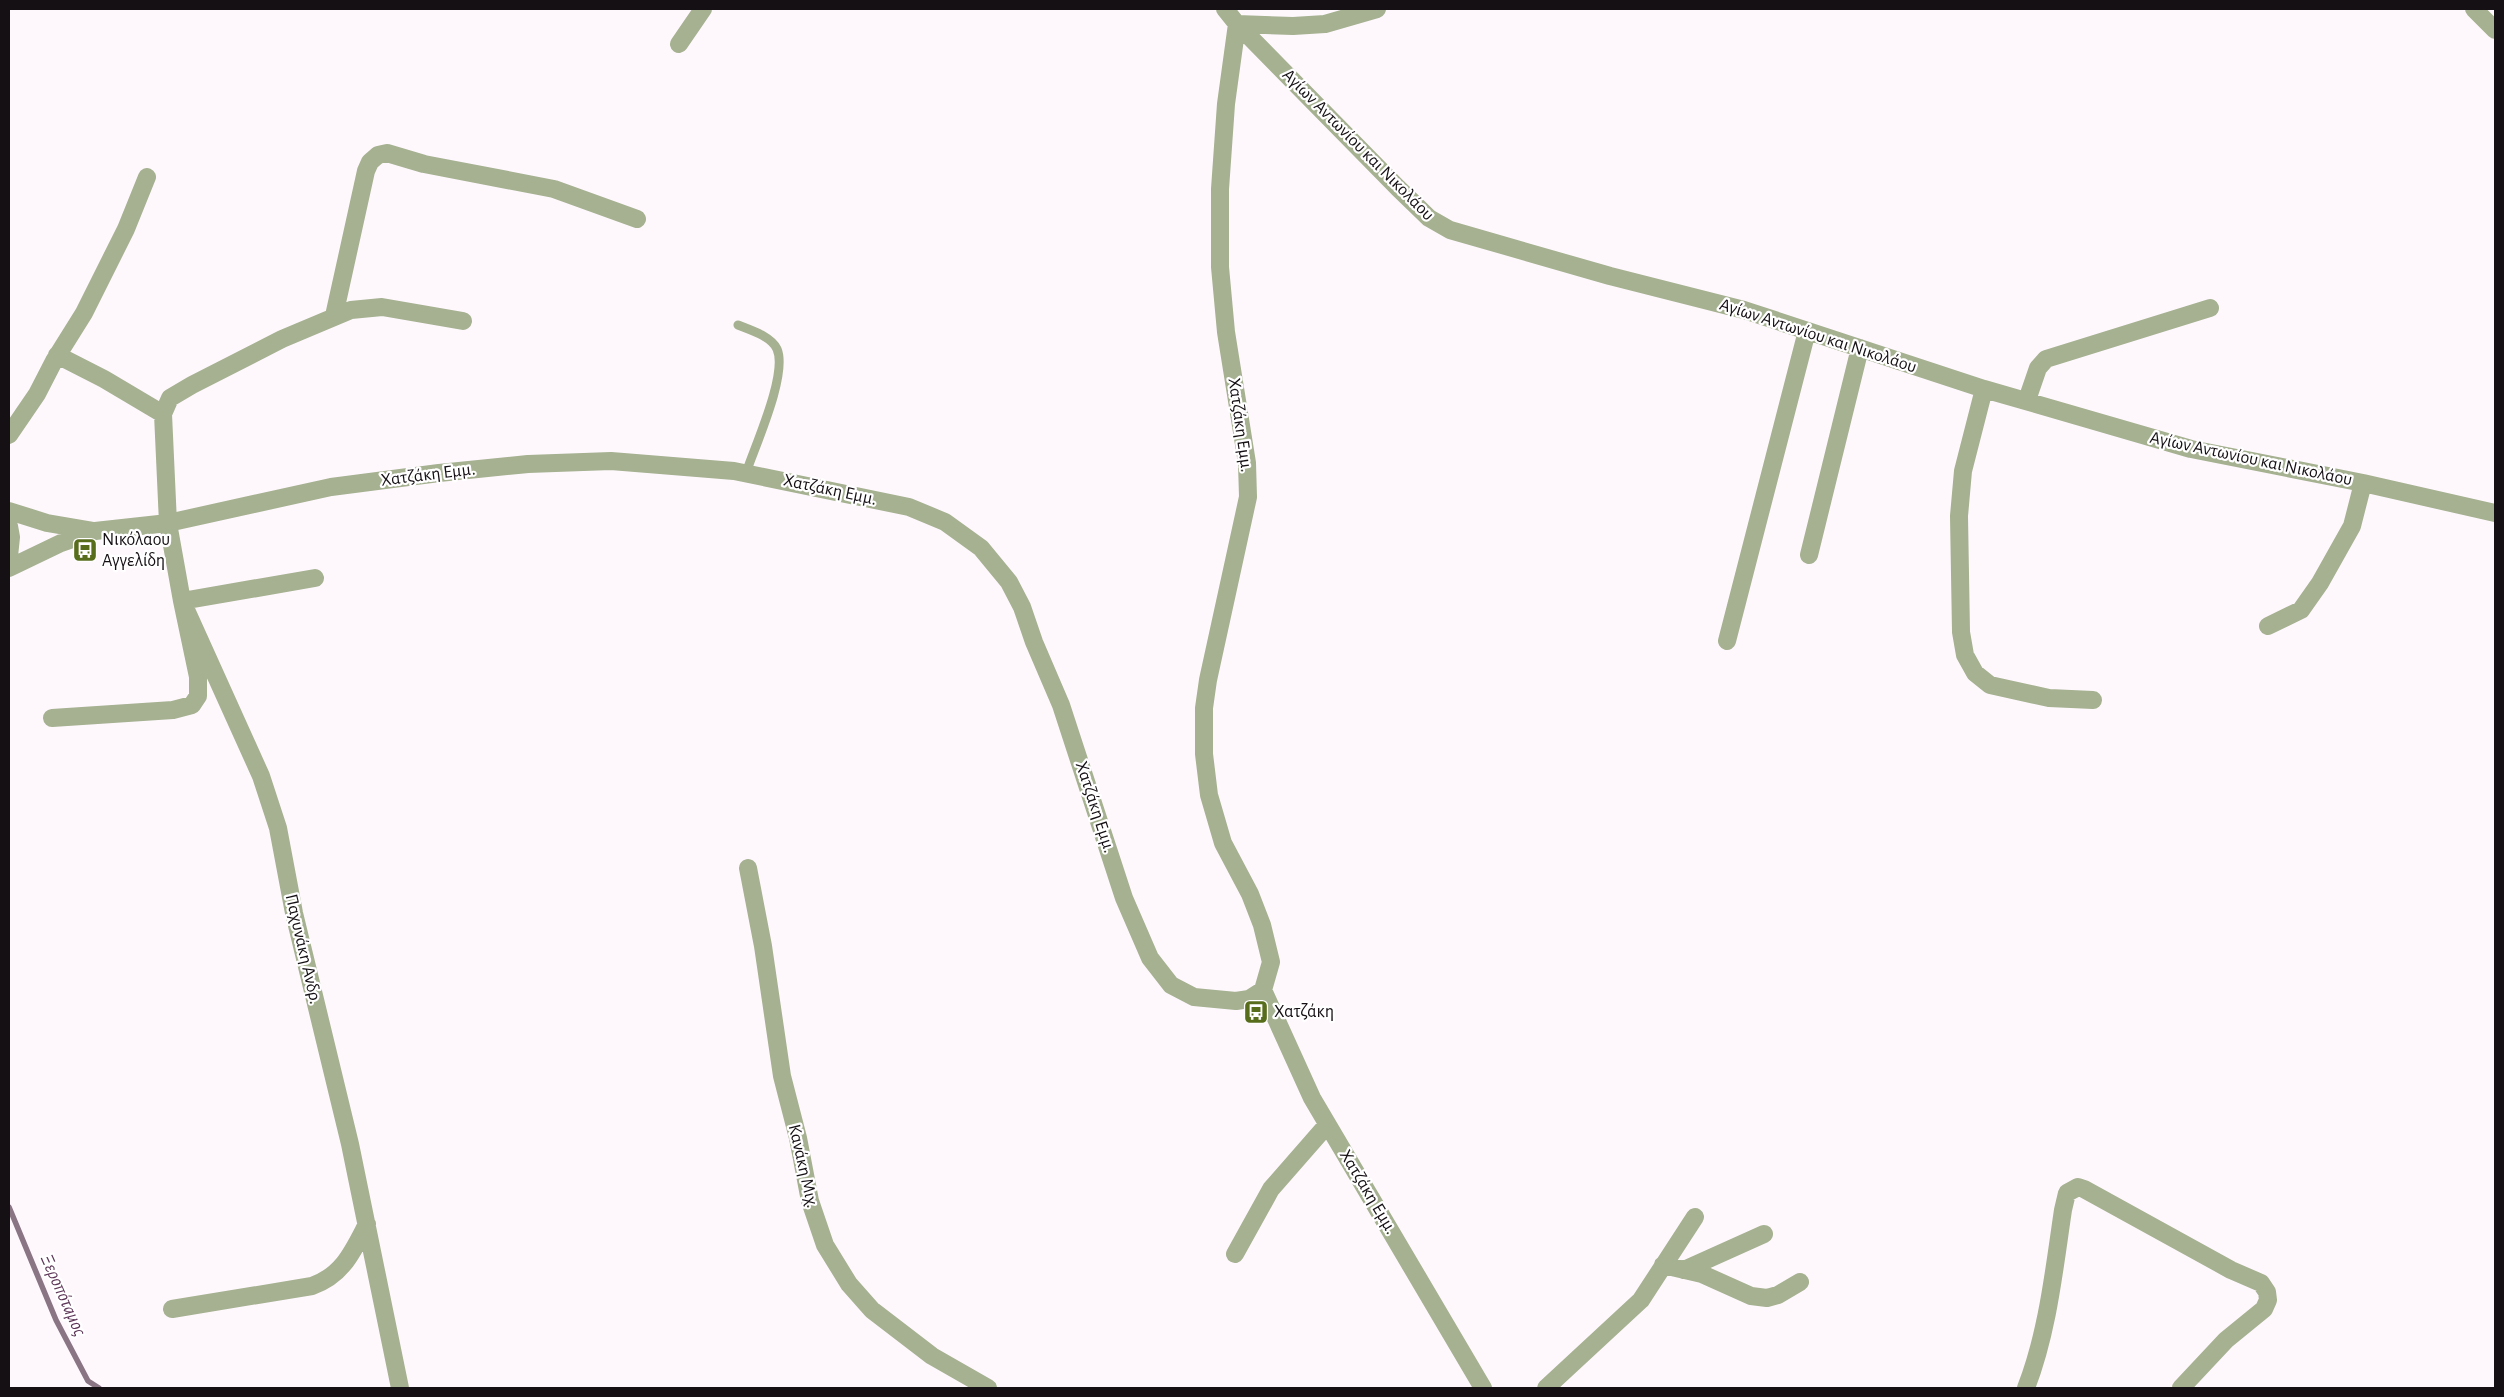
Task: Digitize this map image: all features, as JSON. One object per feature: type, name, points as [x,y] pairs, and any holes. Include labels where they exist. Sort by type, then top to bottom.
[{"type":"street","points":[[679,44],[703,9]]},
{"type":"street","name":"Αγίων Αντωνίου και Νικολάου","points":[[1225,9],[1237,24],[1410,200],[1429,218],[1450,230],[1600,273],[1744,310],[1984,389],[2027,400],[2191,450],[2364,483],[2495,513]]},
{"type":"street","points":[[1237,24],[1293,26],[1325,24],[1378,9]]},
{"type":"street","points":[[2474,9],[2495,30]]},
{"type":"street","name":"Χατζάκη Εμμ.","points":[[1237,24],[1226,104],[1220,189],[1220,267],[1226,332],[1247,463],[1248,497],[1208,680],[1204,746],[1209,795],[1220,834],[1250,894],[1262,925],[1271,962],[1263,990],[1312,1098],[1483,1388]]},
{"type":"street","points":[[334,316],[366,171],[370,162],[378,155],[387,153],[424,164],[554,189],[637,219]]},
{"type":"street","points":[[9,435],[37,394],[56,358],[84,313],[147,177]]},
{"type":"street","points":[[56,358],[112,383],[163,414],[170,398],[182,390],[282,339],[351,310],[382,307],[463,321]]},
{"type":"street","points":[[2027,400],[2038,368],[2046,359],[2210,308]]},
{"type":"street","points":[[1727,641],[1807,331]]},
{"type":"street","points":[[1809,555],[1860,348]]},
{"type":"street","points":[[1984,389],[1963,471],[1959,516],[1961,632],[1965,655],[1976,673],[1990,685],[2050,698],[2093,700]]},
{"type":"street","name":"Παχυνάκη Ανδρ.","points":[[163,414],[168,523],[182,601],[261,776],[273,810],[294,913],[350,1144],[400,1388]]},
{"type":"street","name":"Χατζάκη Εμμ.","points":[[95,531],[168,523],[331,487],[481,468],[611,461],[746,473],[909,507],[945,522],[981,548],[1009,582],[1022,607],[1034,642],[1061,705],[1124,898],[1150,958],[1171,985],[1194,997],[1236,1001],[1248,999],[1263,990]]},
{"type":"street","points":[[2268,626],[2300,610],[2320,583],[2352,526],[2364,483]]},
{"type":"street","points":[[9,512],[47,523],[95,531]]},
{"type":"street","points":[[9,526],[11,538],[9,556]]},
{"type":"street","points":[[9,568],[61,543],[95,531]]},
{"type":"street","points":[[52,718],[173,710],[192,705],[198,696],[198,677],[182,601],[315,578]]},
{"type":"street","name":"Κανάκη Μιχ.","points":[[748,868],[763,946],[782,1076],[798,1138],[810,1201],[825,1244],[849,1284],[872,1310],[932,1356],[988,1388]]},
{"type":"street","points":[[1235,1254],[1279,1178],[1327,1125]]},
{"type":"street","points":[[2026,1388],[2040,1352],[2063,1210],[2067,1193],[2073,1189],[2084,1189],[2231,1270],[2261,1283],[2267,1292],[2268,1300],[2264,1309],[2226,1340],[2181,1388]]},
{"type":"street","points":[[1546,1388],[1641,1300],[1695,1217]]},
{"type":"street","points":[[172,1309],[312,1286],[326,1281],[344,1266],[366,1224]]},
{"type":"street","points":[[1684,1270],[1764,1234]]},
{"type":"street","points":[[1663,1266],[1702,1274],[1751,1296],[1767,1298],[1778,1295],[1800,1282]]},
{"type":"lane","points":[[738,325],[769,340],[777,350],[778,368],[770,409],[746,473]]},
{"type":"waterway","name":"Ξεροπόταμος","points":[[9,1207],[56,1320],[88,1381],[99,1388]]},
{"type":"place","name":"Νικόλαου Αγγελίδη","points":[[85,550]]},
{"type":"place","name":"Χατζάκη","points":[[1256,1012]]}]
